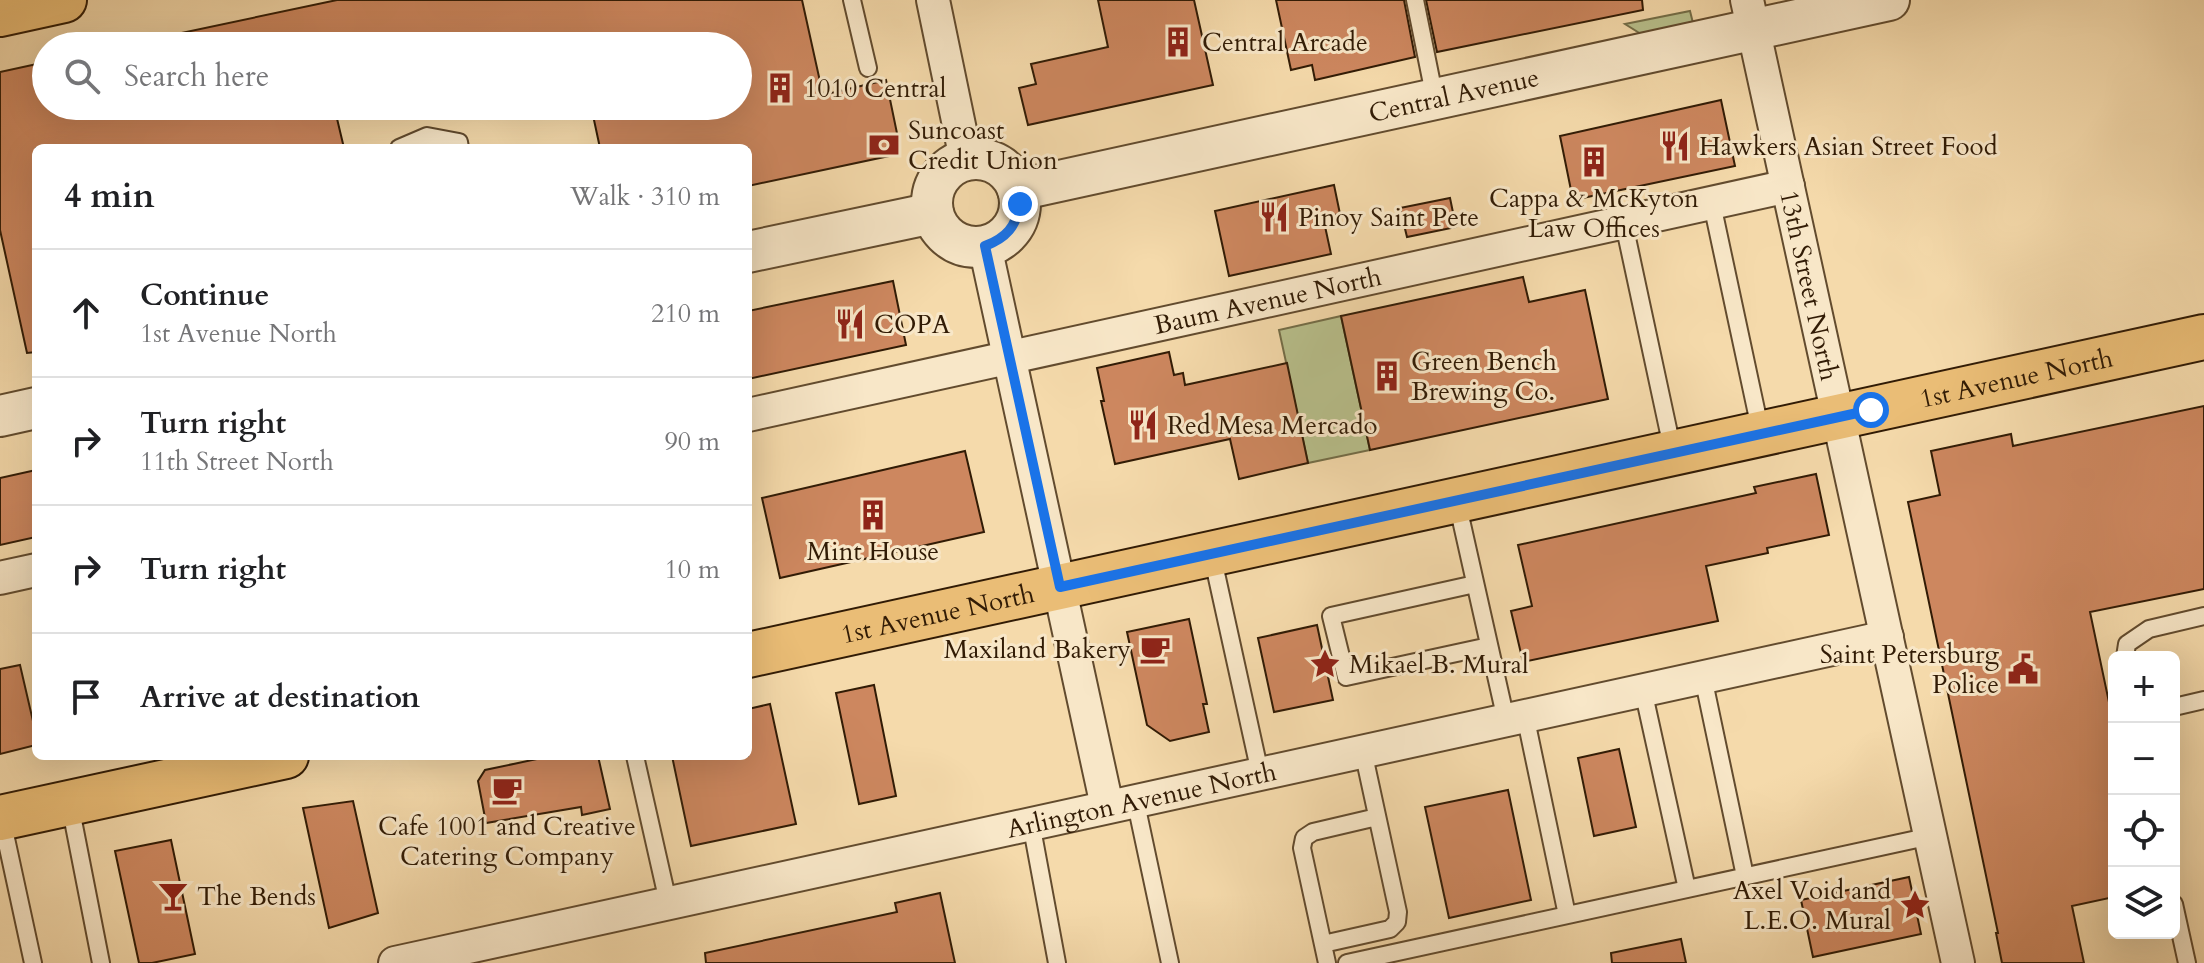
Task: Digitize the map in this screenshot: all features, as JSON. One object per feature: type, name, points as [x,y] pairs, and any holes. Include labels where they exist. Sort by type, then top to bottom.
[{"type":"main road","points":[[0,14],[64,0]]},
{"type":"main road","name":"1st Avenue North","points":[[752,654],[2204,337]]},
{"type":"main road","points":[[1,818],[268,760]]},
{"type":"street","points":[[933,0],[966,159]]},
{"type":"street","name":"Central Avenue","points":[[1018,190],[1435,99],[1751,15],[1889,0]]},
{"type":"street","name":"13th Street North","points":[[1751,15],[1958,963]]},
{"type":"street","points":[[979,158],[1004,168],[1018,190],[1020,204],[1010,232],[985,246],[971,246],[948,237],[933,213],[934,187],[953,165],[966,159],[979,158]]},
{"type":"street","name":"Baum Avenue North","points":[[752,414],[1788,186]]},
{"type":"street","points":[[752,251],[933,213]]},
{"type":"street","points":[[985,246],[1060,587],[1121,803]]},
{"type":"street","points":[[0,416],[32,409]]},
{"type":"street","points":[[0,578],[32,571]]},
{"type":"street","name":"Arlington Avenue North","points":[[395,963],[481,954],[668,902],[1887,637]]},
{"type":"lane","points":[[852,0],[868,68]]},
{"type":"lane","points":[[1415,0],[1435,99]]},
{"type":"lane","points":[[408,144],[427,136],[459,144]]},
{"type":"lane","points":[[1712,204],[1761,434]]},
{"type":"lane","points":[[1624,224],[1673,454]]},
{"type":"lane","points":[[1457,500],[1489,646],[1515,718],[1567,915]]},
{"type":"lane","points":[[1212,554],[1260,773]]},
{"type":"lane","points":[[1475,584],[1331,616],[1346,677],[1489,646]]},
{"type":"lane","points":[[2126,651],[2127,644],[2149,629],[2204,616]]},
{"type":"lane","points":[[1703,677],[1745,876]]},
{"type":"lane","points":[[1643,690],[1687,889]]},
{"type":"lane","points":[[2180,706],[2204,700]]},
{"type":"lane","points":[[1323,944],[1390,929],[1397,922],[1398,912],[1363,751]]},
{"type":"lane","points":[[636,760],[668,902]]},
{"type":"lane","points":[[70,803],[101,963]]},
{"type":"lane","points":[[1121,803],[1170,963]]},
{"type":"lane","points":[[1327,963],[1302,848],[1304,838],[1313,832],[1377,817]]},
{"type":"lane","points":[[1,818],[33,963]]},
{"type":"lane","points":[[1031,823],[1057,963]]},
{"type":"lane","points":[[1347,963],[1931,836]]},
{"type":"lane","points":[[2180,931],[2187,963]]},
{"type":"green space","points":[[1690,11],[1693,23],[1641,34],[1625,24]]},
{"type":"green space","points":[[1341,316],[1370,450],[1308,463],[1279,330]]},
{"type":"building","name":"1010 Central","points":[[337,0],[802,0],[823,95],[886,80],[899,143],[889,156],[752,185],[752,144],[599,144],[594,120],[752,120],[752,32],[186,32]]},
{"type":"building","points":[[1098,0],[1194,0],[1213,85],[1028,125],[1019,88],[1036,84],[1031,64],[1108,47]]},
{"type":"building","points":[[1276,0],[1404,0],[1415,57],[1315,80],[1312,65],[1291,70]]},
{"type":"building","points":[[1426,0],[1642,0],[1643,10],[1437,52]]},
{"type":"building","points":[[32,65],[32,120],[337,120],[343,144],[32,144],[32,352],[27,353],[0,230],[0,72]]},
{"type":"building","name":"Hawkers Asian Street Food","points":[[1721,100],[1735,166],[1573,200],[1560,136]]},
{"type":"building","points":[[1334,185],[1340,214],[1323,217],[1331,254],[1229,276],[1215,211]]},
{"type":"building","points":[[1450,198],[1456,227],[1407,237],[1400,208]]},
{"type":"building","points":[[1523,277],[1529,302],[1585,290],[1608,399],[1370,450],[1341,316]]},
{"type":"building","points":[[893,281],[906,345],[752,378],[752,310]]},
{"type":"building","points":[[1169,352],[1174,375],[1183,373],[1185,385],[1287,363],[1308,463],[1239,479],[1230,439],[1115,464],[1097,368]]},
{"type":"building","name":"Saint Petersburg Police","points":[[2204,406],[2204,589],[2090,612],[2108,698],[2108,898],[2072,906],[2084,963],[2002,963],[1908,502],[1940,495],[1931,451],[2011,434],[2013,446]]},
{"type":"building","name":"Mint House","points":[[965,451],[984,532],[780,578],[762,498]]},
{"type":"building","points":[[32,471],[32,538],[0,545],[0,478]]},
{"type":"building","points":[[1816,474],[1829,535],[1767,548],[1768,553],[1706,566],[1718,621],[1523,662],[1511,611],[1532,606],[1518,545],[1756,493],[1754,487]]},
{"type":"building","points":[[1189,619],[1207,704],[1203,704],[1209,732],[1170,741],[1147,725],[1127,632]]},
{"type":"building","points":[[1317,625],[1333,700],[1274,712],[1258,638]]},
{"type":"building","points":[[20,665],[32,717],[32,746],[0,754],[0,669]]},
{"type":"building","points":[[874,685],[896,796],[859,804],[836,693]]},
{"type":"building","points":[[770,704],[796,824],[691,846],[673,760],[752,760],[752,708]]},
{"type":"building","points":[[1619,749],[1636,827],[1594,836],[1578,758]]},
{"type":"building","points":[[532,760],[599,760],[610,809],[582,815],[581,807],[486,823],[478,781],[485,770]]},
{"type":"building","points":[[1508,790],[1531,900],[1449,918],[1425,807]]},
{"type":"building","points":[[353,801],[378,913],[329,928],[303,808]]},
{"type":"building","points":[[171,840],[195,954],[139,963],[115,851]]},
{"type":"building","points":[[1909,877],[1921,934],[1813,957],[1801,900]]},
{"type":"building","points":[[940,893],[955,963],[706,963],[705,953],[897,912],[895,903]]},
{"type":"building","points":[[1681,939],[1686,963],[1612,963],[1611,953]]},
{"type":"place","name":"Central Arcade","points":[[1178,42]]},
{"type":"place","name":"1010 Central","points":[[780,88]]},
{"type":"place","name":"Suncoast Credit Union","points":[[884,145]]},
{"type":"place","name":"Hawkers Asian Street Food","points":[[1675,146]]},
{"type":"place","name":"Cappa & McKyton Law Offices","points":[[1594,162]]},
{"type":"place","name":"Pinoy Saint Pete","points":[[1274,217]]},
{"type":"place","name":"COPA","points":[[850,324]]},
{"type":"place","name":"Green Bench Brewing Co.","points":[[1387,376]]},
{"type":"place","name":"Red Mesa Mercado","points":[[1143,425]]},
{"type":"place","name":"Mint House","points":[[873,515]]},
{"type":"place","name":"Maxiland Bakery","points":[[1155,649]]},
{"type":"place","name":"Mikael B. Mural","points":[[1325,664]]},
{"type":"place","name":"Saint Petersburg Police","points":[[2023,669]]},
{"type":"place","name":"Cafe 1001 and Creative Catering Company","points":[[507,790]]},
{"type":"place","name":"The Bends","points":[[173,896]]},
{"type":"place","name":"Axel Void and L.E.O. Mural","points":[[1915,905]]},
{"type":"route","points":[[1020,204],[1010,232],[985,246],[1060,587],[1871,410]]}]
